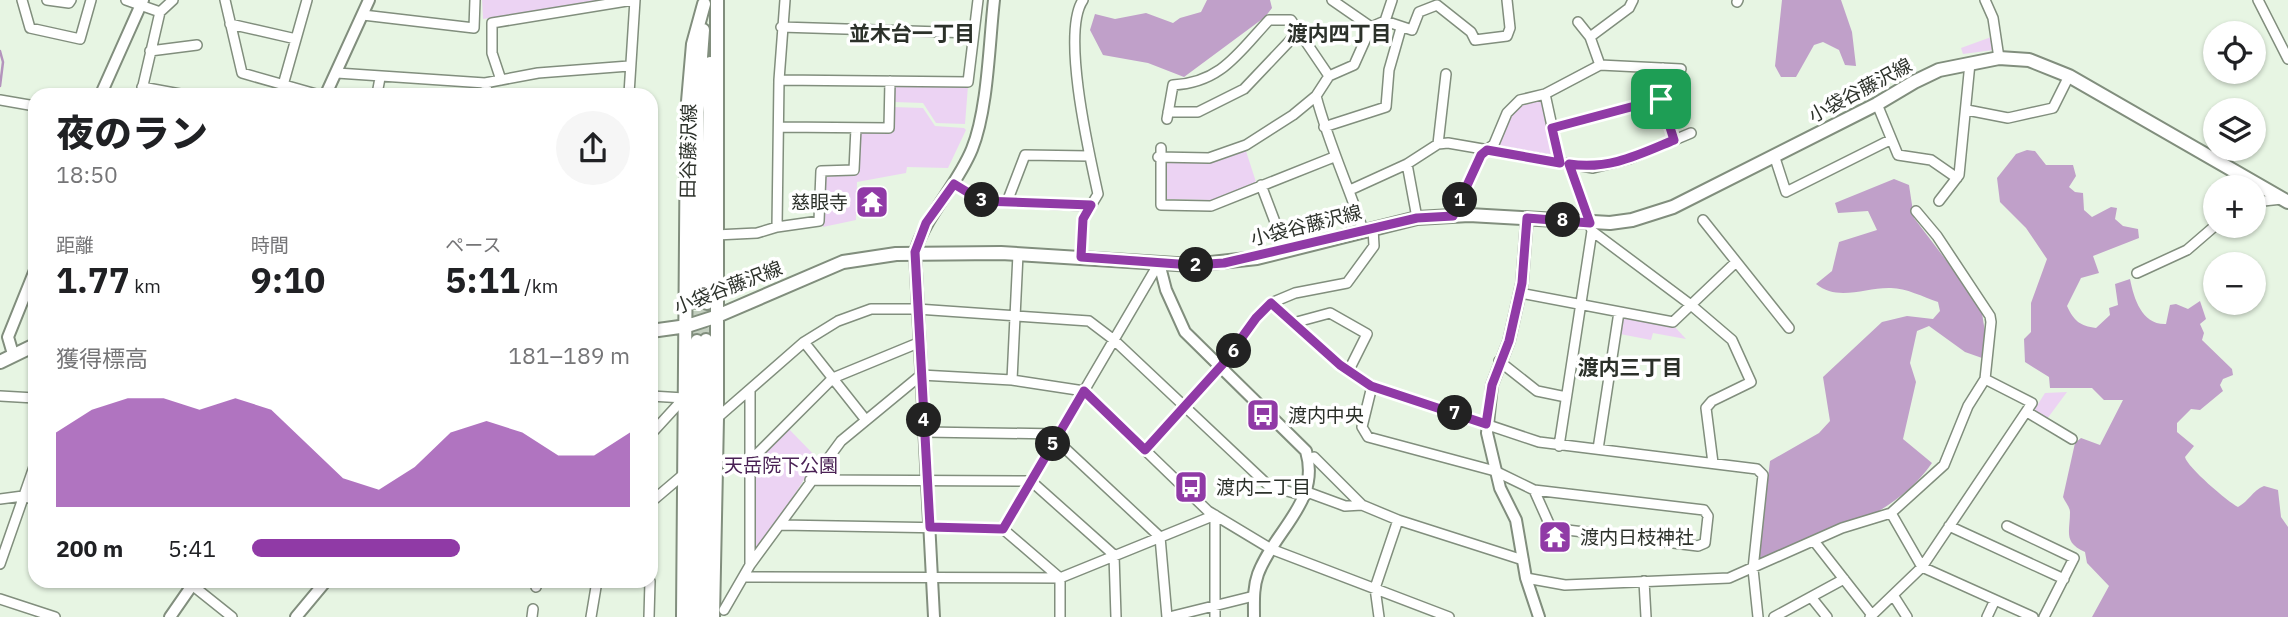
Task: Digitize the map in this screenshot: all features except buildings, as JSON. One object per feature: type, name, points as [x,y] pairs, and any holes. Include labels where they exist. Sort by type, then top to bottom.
[{"type":"main road","points":[[710,1],[716,235],[717,614]]},
{"type":"main road","points":[[683,617],[687,113],[693,44],[710,1]]},
{"type":"main road","name":"田谷藤沢線","points":[[702,303],[710,1]]},
{"type":"main road","name":"小袋谷藤沢線","points":[[658,330],[687,326],[715,317],[843,262],[915,252],[1018,254],[1192,265],[1224,263],[1286,251],[1417,218],[1527,218],[1591,227],[1632,220],[1674,207],[1940,70],[1999,58],[2029,60],[2068,76],[2285,200]]},
{"type":"main road","points":[[693,617],[701,340],[717,614]]},
{"type":"main road","points":[[0,362],[28,348]]},
{"type":"street","points":[[22,0],[30,28],[80,39],[91,0]]},
{"type":"street","points":[[47,0],[69,3],[71,0]]},
{"type":"street","points":[[126,0],[141,2],[160,12]]},
{"type":"street","points":[[142,88],[160,12],[173,0]]},
{"type":"street","points":[[225,0],[242,73],[294,88]]},
{"type":"street","points":[[283,85],[307,0]]},
{"type":"street","points":[[329,88],[369,0]]},
{"type":"street","points":[[363,15],[474,28],[475,0]]},
{"type":"street","points":[[501,80],[492,53],[492,23],[634,0],[629,88]]},
{"type":"street","points":[[777,227],[779,80],[785,0]]},
{"type":"street","points":[[779,80],[968,82],[978,0]]},
{"type":"street","points":[[934,617],[915,252],[926,223],[954,184],[978,132],[994,0]]},
{"type":"street","points":[[1081,257],[1083,219],[1098,194],[1089,156],[1074,56],[1076,11],[1083,0]]},
{"type":"street","points":[[1333,0],[1371,27]]},
{"type":"street","points":[[1385,21],[1392,0]]},
{"type":"street","points":[[1334,157],[1211,206],[1161,205],[1160,152],[1209,158],[1246,145],[1293,115],[1315,96],[1329,76],[1354,65],[1371,27],[1385,21],[1412,30],[1419,12],[1437,5],[1471,32],[1475,40],[1507,36],[1510,27],[1507,0]]},
{"type":"street","points":[[1590,37],[1629,8],[1633,0]]},
{"type":"street","points":[[1985,0],[1993,18],[1999,58]]},
{"type":"street","points":[[2258,0],[2288,59]]},
{"type":"street","points":[[104,88],[141,2]]},
{"type":"street","points":[[1300,30],[1244,89],[1198,112],[1168,115],[1173,85],[1194,84],[1218,74],[1269,20],[1291,20],[1300,30],[1329,76]]},
{"type":"street","points":[[1578,22],[1590,37],[1600,65]]},
{"type":"street","points":[[230,24],[296,39]]},
{"type":"street","points":[[782,27],[973,33]]},
{"type":"street","points":[[1324,127],[1386,107],[1389,70],[1401,27]]},
{"type":"street","points":[[150,51],[197,45]]},
{"type":"street","points":[[1939,201],[1957,178],[1970,63]]},
{"type":"street","points":[[1453,216],[1481,155],[1494,144],[1513,105],[1545,94],[1600,65],[1681,69]]},
{"type":"street","points":[[337,73],[485,83],[538,73],[629,66]]},
{"type":"street","points":[[1662,68],[1661,99],[1674,140]]},
{"type":"street","points":[[1438,144],[1446,74]]},
{"type":"street","points":[[1966,110],[2008,118],[2053,108],[2068,76]]},
{"type":"street","points":[[378,88],[380,78]]},
{"type":"street","points":[[779,127],[889,128],[890,81]]},
{"type":"street","points":[[485,83],[486,88]]},
{"type":"street","points":[[1545,94],[1552,128],[1564,163],[1591,227],[1732,340],[1751,382],[1712,401],[1706,408],[1713,463]]},
{"type":"street","points":[[1145,450],[1222,365],[1256,318],[1271,303],[1295,293],[1347,283],[1374,246],[1334,157],[1315,96]]},
{"type":"street","points":[[1552,128],[1661,99]]},
{"type":"street","points":[[0,100],[28,105]]},
{"type":"street","points":[[1877,104],[1898,155],[1931,160],[1957,178]]},
{"type":"street","points":[[716,235],[757,233],[819,221],[821,171],[854,170],[856,128]]},
{"type":"street","points":[[1350,190],[1407,164],[1438,144],[1593,168],[1629,159],[1691,133]]},
{"type":"street","points":[[1774,155],[1786,192],[1890,140]]},
{"type":"street","points":[[1007,202],[1025,155],[1089,156]]},
{"type":"street","points":[[1407,164],[1417,218]]},
{"type":"street","points":[[954,184],[982,201],[1091,205]]},
{"type":"street","points":[[1261,185],[1286,251]]},
{"type":"street","points":[[2266,201],[2285,200]]},
{"type":"street","points":[[1527,578],[1552,585],[1729,578],[1842,528],[1891,513],[1944,465],[1968,406],[1985,379],[1990,316],[1937,236],[1916,211]]},
{"type":"street","points":[[1527,218],[1520,293],[1509,341],[1499,361],[1492,385],[1486,424],[1495,471],[1500,488],[1516,520],[1527,578],[1539,617]]},
{"type":"street","points":[[1703,220],[1788,328]]},
{"type":"street","points":[[1559,446],[1582,305],[1591,227]]},
{"type":"street","points":[[2137,273],[2187,250],[2203,236]]},
{"type":"street","points":[[1012,380],[1018,254]]},
{"type":"street","points":[[1003,529],[1159,262]]},
{"type":"street","points":[[1159,262],[1180,324],[1306,452],[1309,460],[1306,494],[1270,549],[1258,574],[1254,617]]},
{"type":"street","points":[[1520,293],[1673,322],[1736,262]]},
{"type":"street","points":[[13,354],[5,328],[28,284]]},
{"type":"street","points":[[1271,303],[1371,386],[1539,442],[1757,469],[1763,475],[1753,569],[1758,617]]},
{"type":"street","points":[[717,418],[804,342],[838,321],[872,309],[917,309],[1089,321],[1114,340],[1269,486],[1345,506],[1362,505]]},
{"type":"street","points":[[1598,449],[1619,312]]},
{"type":"street","points":[[1293,323],[1330,313],[1367,334],[1349,370]]},
{"type":"street","points":[[804,342],[865,419]]},
{"type":"street","points":[[751,460],[833,378],[918,343]]},
{"type":"street","points":[[1499,361],[1537,391],[1566,397]]},
{"type":"street","points":[[717,614],[810,480],[841,441],[920,375],[1012,380],[1084,391],[1215,515],[1270,549],[1449,617]]},
{"type":"street","points":[[1814,541],[1871,616],[1922,567],[2032,403],[1985,379]]},
{"type":"street","points":[[1371,386],[1362,427],[1368,437],[1495,471],[1534,490],[1704,510],[1707,516],[1705,543],[1698,546],[1551,528],[1534,490]]},
{"type":"street","points":[[750,390],[751,565]]},
{"type":"street","points":[[0,396],[28,398]]},
{"type":"street","points":[[658,396],[684,398]]},
{"type":"street","points":[[658,426],[684,398]]},
{"type":"street","points":[[2027,412],[2072,439]]},
{"type":"street","points":[[924,432],[1057,437],[1160,537],[1168,617],[1254,596]]},
{"type":"street","points":[[1309,460],[1314,457],[1362,505],[1398,520],[1523,560]]},
{"type":"street","points":[[658,496],[684,474]]},
{"type":"street","points":[[810,480],[1031,481],[1114,555],[1116,617]]},
{"type":"street","points":[[0,564],[28,483]]},
{"type":"street","points":[[0,499],[28,498]]},
{"type":"street","points":[[1891,513],[1922,567],[2033,617]]},
{"type":"street","points":[[743,577],[1060,578],[1215,515]]},
{"type":"street","points":[[1215,515],[1215,617]]},
{"type":"street","points":[[1379,617],[1376,589],[1398,520]]},
{"type":"street","points":[[781,525],[1003,529],[1060,578],[1060,617]]},
{"type":"street","points":[[1949,526],[2064,579]]},
{"type":"street","points":[[2007,526],[2074,558],[2043,617]]},
{"type":"street","points":[[1774,617],[1844,579]]},
{"type":"street","points":[[1644,582],[1646,617]]},
{"type":"street","points":[[170,617],[188,588]]},
{"type":"street","points":[[199,588],[232,617]]},
{"type":"street","points":[[296,617],[320,588]]},
{"type":"street","points":[[592,617],[596,588]]},
{"type":"street","points":[[649,588],[649,617]]},
{"type":"street","points":[[1893,595],[1908,617]]},
{"type":"street","points":[[1811,597],[1827,617]]},
{"type":"street","points":[[0,599],[55,617]]},
{"type":"street","points":[[1987,617],[1995,600]]},
{"type":"green space","points":[[482,0],[603,0],[483,19]]},
{"type":"green space","points":[[1994,36],[1993,50],[1963,54],[1961,48]]},
{"type":"green space","points":[[894,86],[968,86],[965,124],[936,123],[923,103],[894,102]]},
{"type":"green space","points":[[1543,100],[1551,156],[1493,147],[1517,107]]},
{"type":"green space","points":[[893,107],[923,108],[935,126],[966,130],[948,168],[907,167],[906,173],[857,182],[856,220],[823,227],[825,177],[858,174],[859,135],[862,132],[893,133]]},
{"type":"green space","points":[[1246,151],[1256,182],[1212,200],[1164,199],[1163,162],[1212,163]]},
{"type":"green space","points":[[1622,317],[1674,326],[1686,339],[1653,333],[1651,340],[1620,334]]},
{"type":"green space","points":[[2067,392],[2047,419],[2037,413],[2035,409],[2045,393]]},
{"type":"green space","name":"天岳院下公園","points":[[786,426],[821,462],[805,478],[755,557],[754,454]]},
{"type":"shaded area","points":[[1207,0],[1270,0],[1272,8],[1265,17],[1184,77],[1148,63],[1103,55],[1090,30],[1095,14],[1115,19],[1146,13],[1173,23],[1201,12]]},
{"type":"shaded area","points":[[1782,0],[1841,0],[1852,32],[1856,66],[1845,65],[1839,50],[1823,42],[1814,45],[1796,77],[1781,77],[1775,66]]},
{"type":"shaded area","points":[[2027,150],[2035,151],[2046,165],[2073,165],[2076,176],[2069,187],[2075,192],[2083,193],[2084,210],[2092,217],[2111,207],[2117,208],[2115,219],[2123,226],[2138,229],[2139,238],[2093,256],[2099,273],[2081,278],[2067,306],[2078,322],[2096,328],[2110,315],[2109,308],[2118,305],[2115,284],[2130,279],[2140,309],[2158,323],[2166,324],[2170,305],[2176,304],[2188,309],[2200,301],[2206,319],[2200,324],[2204,333],[2202,340],[2232,369],[2233,375],[2223,379],[2220,385],[2223,391],[2200,410],[2191,409],[2177,423],[2177,432],[2194,446],[2185,457],[2187,462],[2217,492],[2238,507],[2264,486],[2278,490],[2281,517],[2288,527],[2288,617],[2092,617],[2109,586],[2087,563],[2085,552],[2073,544],[2069,536],[2070,510],[2063,497],[2075,443],[2081,438],[2100,445],[2123,400],[2104,400],[2092,388],[2050,388],[2049,377],[2025,362],[2024,339],[2031,332],[2031,303],[2047,259],[2026,228],[2000,202],[1997,178],[2016,154]]},
{"type":"shaded area","points":[[1894,179],[1909,185],[1914,218],[1981,306],[1986,339],[1982,358],[1965,352],[1929,326],[1917,331],[1910,363],[1916,382],[1903,439],[1932,463],[1916,482],[1877,512],[1832,534],[1762,561],[1759,556],[1770,461],[1819,433],[1830,421],[1823,377],[1882,322],[1907,316],[1933,319],[1940,311],[1938,302],[1903,289],[1882,288],[1843,293],[1833,292],[1816,284],[1832,271],[1839,242],[1877,230],[1868,211],[1838,213],[1835,203]]},
{"type":"waterway","points":[[0,51],[3,62],[0,86]]},
{"type":"tunnel","points":[[697,302],[697,341]]},
{"type":"tunnel","points":[[706,340],[707,303]]},
{"type":"place","name":"慈眼寺","points":[[872,202]]},
{"type":"place","name":"渡内中央","points":[[1263,415]]},
{"type":"place","name":"渡内二丁目","points":[[1191,487]]},
{"type":"place","name":"渡内日枝神社","points":[[1555,537]]},
{"type":"district","name":"並木台一丁目","points":[[912,34]]},
{"type":"district","name":"渡内四丁目","points":[[1339,34]]},
{"type":"district","name":"渡内三丁目","points":[[1630,368]]},
{"type":"route","points":[[1661,99],[1674,140],[1629,159],[1593,168],[1569,164],[1590,223],[1527,218],[1522,283],[1509,341],[1497,366],[1492,385],[1486,424],[1371,386],[1340,365],[1271,303],[1256,318],[1222,365],[1145,450],[1084,391],[1003,529],[930,527],[915,252],[926,223],[954,184],[982,201],[1091,205],[1083,219],[1081,257],[1192,265],[1224,263],[1257,258],[1417,218],[1453,216],[1481,155],[1487,150],[1560,163],[1552,128],[1661,99]]}]
